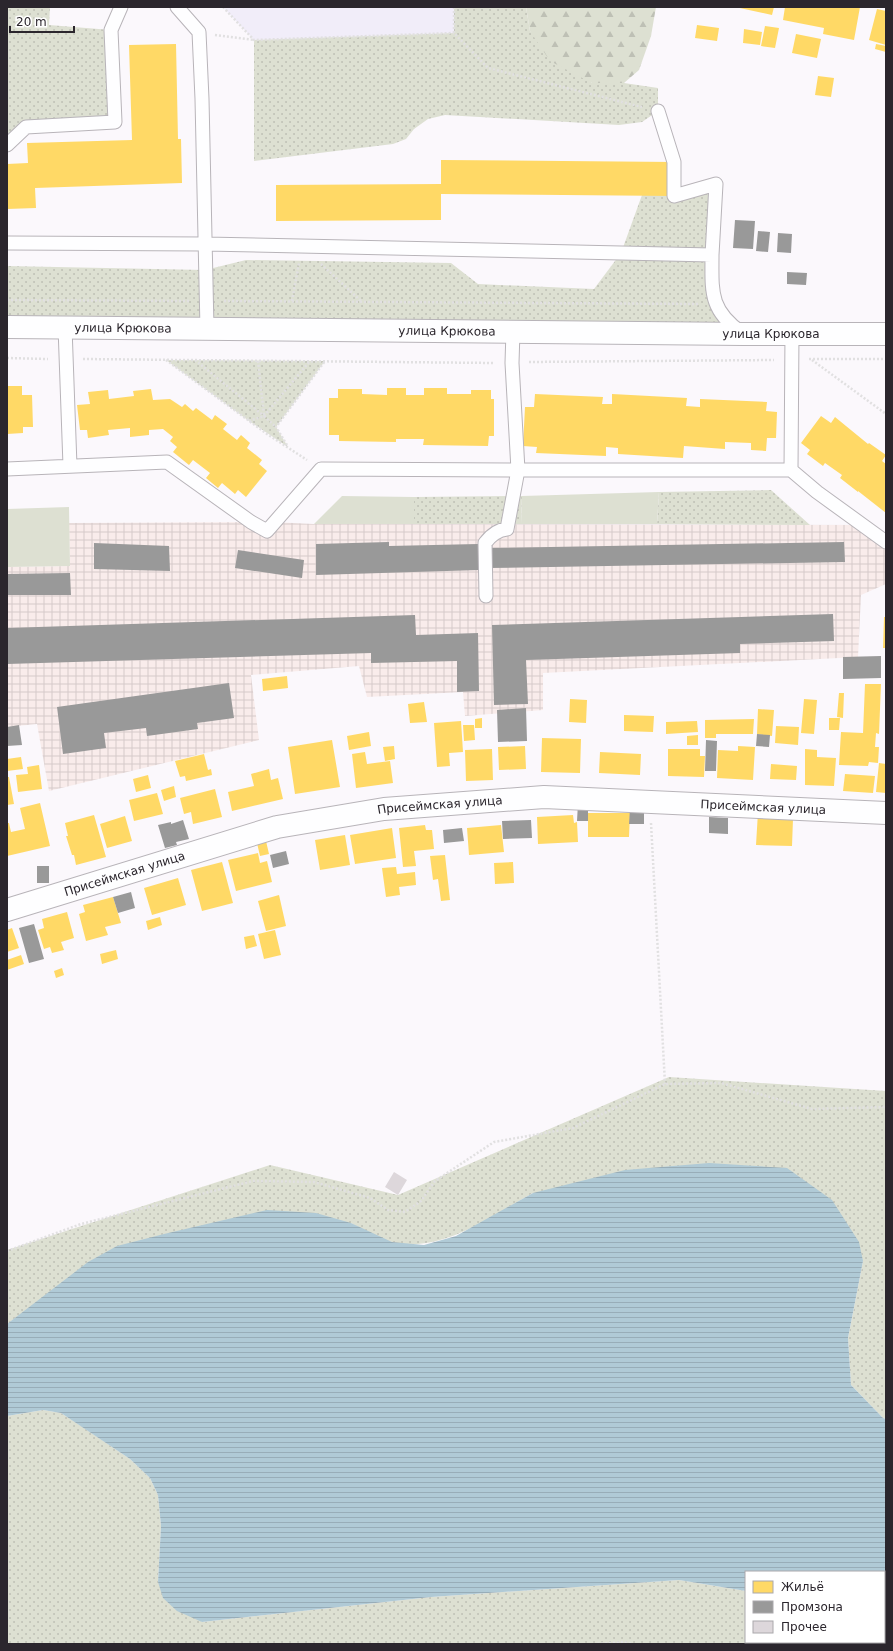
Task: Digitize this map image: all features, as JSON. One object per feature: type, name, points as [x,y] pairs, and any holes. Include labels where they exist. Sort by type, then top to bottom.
[{"type":"street","name":"улица Крюкова","points":[[7,327],[886,334]]},
{"type":"street","name":"Присеймская улица","points":[[7,910],[277,827],[384,809],[544,797],[886,813]]},
{"type":"lane","points":[[7,145],[26,127],[114,122],[111,30],[121,7]]},
{"type":"lane","points":[[177,7],[199,32],[207,329]]},
{"type":"lane","points":[[658,111],[674,162],[674,196],[716,184],[712,255],[712,290],[715,304],[730,325],[743,334]]},
{"type":"lane","points":[[7,243],[205,244],[712,255]]},
{"type":"lane","points":[[65,328],[70,466]]},
{"type":"lane","points":[[486,596],[485,543],[490,536],[500,530],[507,529],[518,470],[512,363],[513,331]]},
{"type":"lane","points":[[791,470],[792,333]]},
{"type":"lane","points":[[7,469],[166,462],[251,522],[267,531],[321,469],[791,470],[817,492],[886,542]]},
{"type":"path","points":[[223,7],[254,40]]},
{"type":"path","points":[[454,7],[454,34],[488,68],[658,111]]},
{"type":"path","points":[[199,32],[254,40],[454,34]]},
{"type":"path","points":[[292,301],[302,246]]},
{"type":"path","points":[[302,246],[362,302]]},
{"type":"path","points":[[7,300],[197,301]]},
{"type":"path","points":[[220,301],[715,304]]},
{"type":"path","points":[[7,358],[512,363],[779,360]]},
{"type":"path","points":[[803,359],[886,359]]},
{"type":"path","points":[[811,359],[886,414]]},
{"type":"path","points":[[166,360],[249,421],[321,469]]},
{"type":"path","points":[[195,360],[276,427],[288,447]]},
{"type":"path","points":[[258,361],[264,416]]},
{"type":"path","points":[[249,421],[264,416],[310,361]]},
{"type":"path","points":[[276,427],[325,361]]},
{"type":"path","points":[[649,802],[665,1084]]},
{"type":"path","points":[[7,1251],[81,1224],[253,1181],[314,1182],[370,1198],[388,1210],[405,1212],[421,1201],[435,1181],[494,1142],[573,1128],[665,1084],[721,1083],[812,1109],[886,1107]]},
{"type":"path","points":[[597,1644],[624,1642],[632,1644]]},
{"type":"shaded area","points":[[223,7],[454,7],[454,33],[254,40]]},
{"type":"shaded area","points":[[273,522],[314,524],[862,525],[886,542],[886,584],[861,595],[858,657],[543,673],[543,710],[465,716],[463,692],[367,697],[359,666],[251,675],[259,740],[49,791],[37,724],[7,727],[7,567],[70,566],[69,523]]},
{"type":"green space","points":[[7,7],[50,7],[49,25],[111,30],[115,122],[26,127],[7,145]]},
{"type":"green space","points":[[454,7],[526,7],[530,31],[592,83],[624,83],[658,88],[658,111],[642,122],[619,125],[445,115],[428,119],[414,129],[406,139],[393,144],[254,161],[254,40],[454,33]]},
{"type":"green space","points":[[526,7],[656,7],[651,36],[639,70],[624,83],[592,83],[550,61],[530,31]]},
{"type":"green space","points":[[716,184],[712,290],[730,325],[7,327],[7,266],[205,270],[246,260],[451,263],[478,284],[594,289],[621,253],[642,195]]},
{"type":"green space","points":[[166,360],[325,361],[276,427],[288,447],[249,421]]},
{"type":"green space","points":[[771,490],[810,525],[657,524],[659,492]]},
{"type":"green space","points":[[659,492],[657,524],[521,524],[522,496]]},
{"type":"green space","points":[[342,496],[414,497],[414,524],[314,524]]},
{"type":"green space","points":[[522,496],[521,524],[414,524],[414,497]]},
{"type":"green space","points":[[69,507],[70,566],[7,567],[7,509]]},
{"type":"green space","points":[[669,1077],[886,1091],[886,1419],[883,1418],[851,1385],[848,1338],[863,1261],[533,1193],[466,1231],[429,1243],[411,1244],[387,1241],[376,1237],[351,1223],[45,1297],[7,1324],[7,1250],[270,1165],[398,1195]]},
{"type":"green space","points":[[43,1410],[61,1413],[130,1459],[150,1478],[158,1495],[161,1526],[158,1582],[202,1622],[431,1597],[679,1580],[745,1591],[745,1643],[806,1644],[7,1644],[7,1416]]},
{"type":"water","points":[[709,1163],[787,1168],[832,1200],[859,1242],[863,1261],[848,1338],[851,1385],[883,1418],[886,1419],[886,1633],[885,1571],[745,1571],[745,1591],[679,1580],[431,1597],[202,1622],[177,1611],[163,1598],[158,1582],[161,1526],[158,1495],[150,1478],[130,1459],[61,1413],[43,1410],[7,1416],[7,1324],[88,1262],[117,1246],[267,1210],[316,1213],[351,1223],[392,1242],[424,1245],[456,1236],[533,1193],[625,1170]]},
{"type":"water","points":[[806,1643],[871,1643],[870,1644]]},
{"type":"building: Жильё","points":[[735,7],[774,7],[772,15]]},
{"type":"building: Жильё","points":[[785,7],[860,7],[854,40],[823,34],[824,28],[783,20]]},
{"type":"building: Жильё","points":[[877,9],[886,11],[886,45],[869,40]]},
{"type":"building: Жильё","points":[[697,25],[719,28],[717,41],[695,38]]},
{"type":"building: Жильё","points":[[765,26],[779,28],[775,48],[761,46]]},
{"type":"building: Жильё","points":[[744,29],[762,32],[760,45],[743,43]]},
{"type":"building: Жильё","points":[[796,34],[821,39],[817,58],[792,53]]},
{"type":"building: Жильё","points":[[176,44],[178,139],[181,139],[182,183],[35,188],[36,208],[7,209],[7,164],[28,163],[27,143],[132,140],[129,45]]},
{"type":"building: Жильё","points":[[876,44],[886,46],[886,52],[875,49]]},
{"type":"building: Жильё","points":[[818,76],[834,78],[831,97],[815,95]]},
{"type":"building: Жильё","points":[[441,160],[674,162],[674,196],[441,194],[441,220],[276,221],[276,185],[441,184]]},
{"type":"building: Жильё","points":[[7,386],[22,386],[22,395],[32,395],[33,427],[23,427],[23,433],[7,434]]},
{"type":"building: Жильё","points":[[387,388],[406,388],[406,395],[424,395],[424,388],[447,388],[447,394],[471,394],[471,390],[491,390],[491,399],[494,399],[494,436],[489,436],[488,446],[423,445],[424,439],[396,439],[396,442],[339,441],[339,435],[329,435],[329,398],[338,398],[338,389],[362,389],[362,394],[387,395]]},
{"type":"building: Жильё","points":[[151,389],[153,400],[170,399],[182,407],[185,404],[193,411],[196,408],[212,420],[215,415],[227,424],[223,429],[237,440],[241,435],[250,443],[247,448],[262,460],[259,464],[267,471],[246,497],[238,490],[235,494],[222,483],[218,488],[206,478],[210,473],[193,460],[189,465],[173,452],[177,447],[170,441],[173,437],[163,429],[149,430],[149,435],[130,437],[130,428],[108,430],[109,435],[88,438],[87,430],[80,430],[77,405],[90,404],[88,392],[108,390],[109,399],[134,396],[133,391]]},
{"type":"building: Жильё","points":[[535,394],[603,397],[602,404],[612,404],[612,394],[687,398],[686,406],[700,407],[700,399],[767,402],[766,411],[777,412],[776,438],[767,438],[766,451],[751,450],[751,443],[725,442],[725,449],[684,446],[683,458],[618,454],[618,448],[606,447],[606,456],[536,453],[537,447],[523,446],[525,407],[534,407]]},
{"type":"building: Жильё","points":[[821,416],[831,423],[835,417],[868,444],[869,443],[886,455],[882,461],[886,464],[886,513],[840,478],[842,475],[825,463],[823,466],[807,454],[810,450],[801,443]]},
{"type":"building: Жильё","points":[[884,617],[886,617],[886,648],[883,648]]},
{"type":"building: Жильё","points":[[287,676],[288,688],[263,691],[262,679]]},
{"type":"building: Жильё","points":[[865,684],[881,684],[879,734],[876,733],[875,747],[879,747],[878,763],[869,762],[868,766],[839,765],[841,732],[863,733]]},
{"type":"building: Жильё","points":[[839,693],[844,693],[843,718],[837,717]]},
{"type":"building: Жильё","points":[[570,699],[587,700],[586,723],[569,722]]},
{"type":"building: Жильё","points":[[804,699],[817,700],[814,734],[801,733]]},
{"type":"building: Жильё","points":[[424,702],[427,722],[410,723],[408,704]]},
{"type":"building: Жильё","points":[[758,709],[774,710],[772,736],[757,734]]},
{"type":"building: Жильё","points":[[624,715],[654,716],[653,732],[624,731]]},
{"type":"building: Жильё","points":[[482,718],[482,728],[475,728],[475,719]]},
{"type":"building: Жильё","points":[[829,718],[840,718],[839,730],[829,730]]},
{"type":"building: Жильё","points":[[754,719],[753,734],[716,734],[716,738],[705,738],[705,720]]},
{"type":"building: Жильё","points":[[461,721],[463,752],[449,753],[450,766],[437,767],[434,723]]},
{"type":"building: Жильё","points":[[697,721],[698,732],[666,734],[666,722]]},
{"type":"building: Жильё","points":[[463,725],[474,725],[475,740],[464,741]]},
{"type":"building: Жильё","points":[[776,726],[799,727],[798,745],[775,743]]},
{"type":"building: Жильё","points":[[369,732],[371,746],[349,750],[347,736]]},
{"type":"building: Жильё","points":[[698,735],[698,745],[687,745],[687,736]]},
{"type":"building: Жильё","points":[[542,738],[581,739],[580,773],[541,772]]},
{"type":"building: Жильё","points":[[332,740],[340,787],[295,794],[288,747]]},
{"type":"building: Жильё","points":[[394,746],[395,759],[385,761],[383,747]]},
{"type":"building: Жильё","points":[[525,746],[526,769],[499,770],[498,747]]},
{"type":"building: Жильё","points":[[738,746],[755,747],[753,780],[717,778],[718,750],[738,751]]},
{"type":"building: Жильё","points":[[492,749],[493,780],[466,781],[465,750]]},
{"type":"building: Жильё","points":[[668,749],[700,749],[700,756],[705,756],[704,777],[668,776]]},
{"type":"building: Жильё","points":[[805,749],[817,750],[817,757],[836,758],[834,786],[805,785]]},
{"type":"building: Жильё","points":[[365,752],[367,764],[390,761],[393,783],[356,788],[352,754]]},
{"type":"building: Жильё","points":[[600,752],[641,754],[640,775],[599,773]]},
{"type":"building: Жильё","points":[[204,754],[208,770],[211,769],[212,775],[186,781],[185,776],[180,777],[175,761]]},
{"type":"building: Жильё","points":[[21,757],[23,769],[7,771],[7,759]]},
{"type":"building: Жильё","points":[[879,763],[886,764],[886,793],[876,792]]},
{"type":"building: Жильё","points":[[771,764],[797,766],[796,780],[770,779]]},
{"type":"building: Жильё","points":[[39,765],[42,789],[18,792],[16,775],[28,774],[27,767]]},
{"type":"building: Жильё","points":[[269,769],[271,780],[278,778],[283,799],[232,811],[228,792],[254,786],[251,774]]},
{"type":"building: Жильё","points":[[845,774],[875,776],[873,793],[843,791]]},
{"type":"building: Жильё","points":[[148,775],[151,788],[136,792],[133,779]]},
{"type":"building: Жильё","points":[[7,777],[9,777],[14,804],[7,805]]},
{"type":"building: Жильё","points":[[174,786],[176,797],[164,801],[161,790]]},
{"type":"building: Жильё","points":[[215,789],[222,817],[193,824],[191,812],[184,814],[180,798]]},
{"type":"building: Жильё","points":[[157,793],[163,814],[134,821],[129,800]]},
{"type":"building: Жильё","points":[[40,803],[50,846],[7,856],[7,823],[9,823],[11,832],[25,829],[20,808]]},
{"type":"building: Жильё","points":[[758,812],[793,819],[792,846],[756,845]]},
{"type":"building: Жильё","points":[[588,813],[630,813],[629,837],[588,837]]},
{"type":"building: Жильё","points":[[94,815],[106,857],[76,865],[74,855],[72,855],[66,836],[68,836],[65,823]]},
{"type":"building: Жильё","points":[[573,815],[574,823],[577,822],[578,842],[538,844],[537,817]]},
{"type":"building: Жильё","points":[[125,816],[132,841],[107,848],[100,824]]},
{"type":"building: Жильё","points":[[425,825],[426,830],[432,830],[434,849],[414,851],[416,866],[403,867],[399,828]]},
{"type":"building: Жильё","points":[[501,825],[504,852],[469,855],[467,828]]},
{"type":"building: Жильё","points":[[392,828],[396,858],[355,864],[350,835]]},
{"type":"building: Жильё","points":[[345,835],[350,865],[320,870],[315,840]]},
{"type":"building: Жильё","points":[[266,841],[269,854],[260,856],[257,843]]},
{"type":"building: Жильё","points":[[258,853],[260,863],[267,861],[272,882],[236,891],[228,860]]},
{"type":"building: Жильё","points":[[445,855],[450,900],[441,901],[438,879],[433,880],[430,856]]},
{"type":"building: Жильё","points":[[222,862],[233,903],[202,911],[191,870]]},
{"type":"building: Жильё","points":[[513,862],[514,883],[495,884],[494,863]]},
{"type":"building: Жильё","points":[[396,867],[397,874],[415,872],[416,885],[399,887],[400,895],[386,897],[382,868]]},
{"type":"building: Жильё","points":[[178,878],[186,905],[152,915],[144,888]]},
{"type":"building: Жильё","points":[[279,895],[286,926],[266,931],[258,901]]},
{"type":"building: Жильё","points":[[113,897],[121,923],[105,927],[108,935],[86,941],[79,914],[85,912],[83,905]]},
{"type":"building: Жильё","points":[[67,912],[74,938],[61,942],[64,950],[52,953],[50,947],[44,949],[38,930],[44,928],[42,919]]},
{"type":"building: Жильё","points":[[160,917],[162,925],[148,930],[146,921]]},
{"type":"building: Жильё","points":[[12,928],[19,948],[7,952],[7,930]]},
{"type":"building: Жильё","points":[[275,930],[281,955],[264,959],[258,934]]},
{"type":"building: Жильё","points":[[254,935],[257,946],[246,949],[244,937]]},
{"type":"building: Жильё","points":[[116,950],[118,959],[102,964],[100,954]]},
{"type":"building: Жильё","points":[[21,955],[24,964],[7,970],[7,960]]},
{"type":"building: Жильё","points":[[62,968],[64,975],[56,978],[54,971]]},
{"type":"building: Промзона","points":[[735,220],[755,221],[753,249],[733,248]]},
{"type":"building: Промзона","points":[[758,231],[770,232],[768,252],[756,251]]},
{"type":"building: Промзона","points":[[778,233],[792,234],[791,253],[777,252]]},
{"type":"building: Промзона","points":[[787,272],[807,273],[806,285],[787,284]]},
{"type":"building: Промзона","points":[[389,542],[389,546],[478,544],[479,570],[316,575],[316,544]]},
{"type":"building: Промзона","points":[[844,542],[845,562],[488,568],[488,548]]},
{"type":"building: Промзона","points":[[94,543],[169,546],[170,571],[94,569]]},
{"type":"building: Промзона","points":[[238,550],[304,560],[302,578],[235,568]]},
{"type":"building: Промзона","points":[[70,573],[71,595],[7,595],[7,574]]},
{"type":"building: Промзона","points":[[833,614],[834,641],[740,644],[740,653],[526,660],[528,704],[494,705],[492,625]]},
{"type":"building: Промзона","points":[[415,615],[416,635],[478,633],[479,691],[457,692],[457,661],[371,663],[371,653],[7,664],[7,628]]},
{"type":"building: Промзона","points":[[881,656],[881,678],[843,679],[843,657]]},
{"type":"building: Промзона","points":[[229,683],[234,718],[197,723],[198,729],[147,736],[146,728],[104,733],[106,748],[63,754],[57,707]]},
{"type":"building: Промзона","points":[[526,708],[527,741],[498,742],[497,710]]},
{"type":"building: Промзона","points":[[19,725],[22,745],[7,746],[7,727]]},
{"type":"building: Промзона","points":[[757,734],[770,735],[769,747],[756,746]]},
{"type":"building: Промзона","points":[[706,740],[717,741],[716,771],[705,771]]},
{"type":"building: Промзона","points":[[578,803],[588,803],[588,821],[577,821]]},
{"type":"building: Промзона","points":[[630,808],[644,808],[644,824],[629,824]]},
{"type":"building: Промзона","points":[[709,817],[728,818],[728,834],[709,833]]},
{"type":"building: Промзона","points":[[183,820],[189,839],[176,842],[177,845],[165,848],[158,825],[171,822],[171,824]]},
{"type":"building: Промзона","points":[[531,820],[532,838],[503,839],[502,821]]},
{"type":"building: Промзона","points":[[462,828],[464,841],[444,843],[443,830]]},
{"type":"building: Промзона","points":[[286,851],[289,864],[273,868],[270,855]]},
{"type":"building: Промзона","points":[[37,866],[49,866],[49,883],[37,883]]},
{"type":"building: Промзона","points":[[131,892],[135,908],[118,913],[113,897]]},
{"type":"building: Промзона","points":[[34,924],[44,959],[29,963],[19,928]]},
{"type":"building: Прочее","points":[[394,1172],[407,1180],[398,1195],[385,1187]]}]
